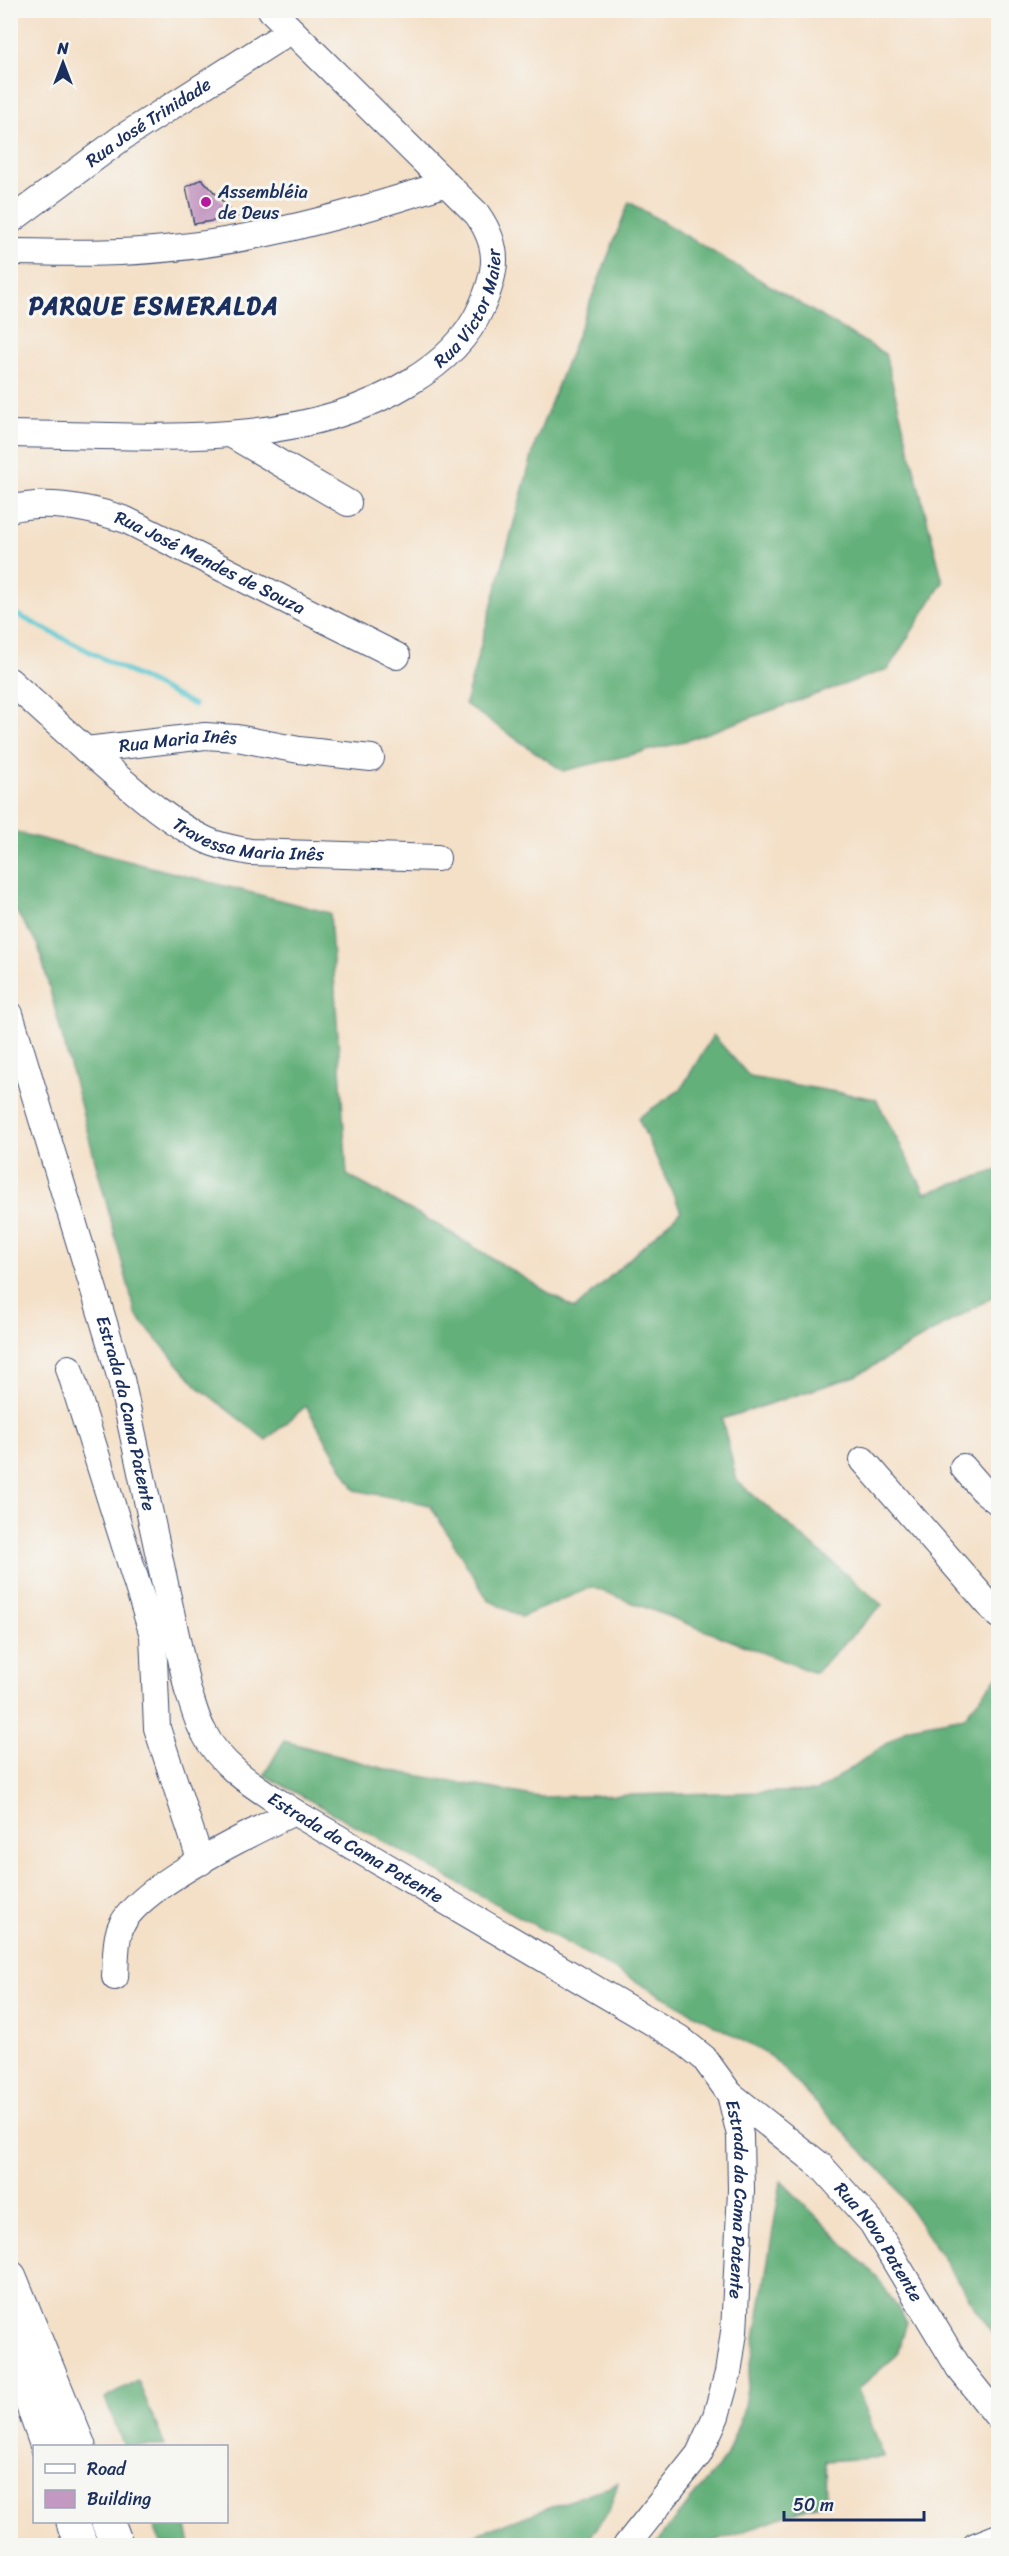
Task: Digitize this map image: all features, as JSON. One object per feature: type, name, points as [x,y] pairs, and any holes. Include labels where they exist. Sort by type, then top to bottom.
[{"type":"highway","points":[[10,2277],[80,2445]]},
{"type":"highway","points":[[10,2342],[47,2445]]},
{"type":"highway","points":[[73,2523],[81,2546]]},
{"type":"highway","points":[[108,2523],[117,2546]]},
{"type":"street","name":"Rua Victor Maier","points":[[10,434],[232,435],[286,428],[335,417],[384,399],[431,370],[459,343],[477,316],[492,282],[495,265],[493,245],[488,230],[477,214],[444,184],[271,10]]},
{"type":"street","name":"Rua José Trinidade","points":[[10,221],[123,137],[290,30]]},
{"type":"street","points":[[10,252],[122,252],[212,242],[298,226],[383,204],[444,184]]},
{"type":"street","points":[[232,435],[348,503]]},
{"type":"street","name":"Rua José Mendes de Souza","points":[[10,509],[51,505],[92,508],[126,520],[397,656]]},
{"type":"street","points":[[10,681],[86,750]]},
{"type":"street","name":"Rua Maria Inês","points":[[86,750],[205,736],[237,738],[299,750],[371,758]]},
{"type":"street","name":"Travessa Maria Inês","points":[[86,750],[175,821],[205,840],[222,847],[251,852],[437,858]]},
{"type":"street","name":"Estrada da Cama Patente","points":[[10,1014],[121,1379],[188,1691],[203,1731],[221,1758],[250,1783],[294,1812],[679,2038],[704,2058],[730,2094],[740,2135],[741,2190],[734,2332],[728,2373],[716,2416],[699,2454],[626,2546]]},
{"type":"street","points":[[69,1368],[153,1635],[157,1728],[161,1748],[201,1862]]},
{"type":"street","points":[[863,1460],[999,1615]]},
{"type":"street","points":[[963,1467],[983,1490],[999,1502]]},
{"type":"street","points":[[115,1977],[119,1930],[135,1905],[201,1862],[294,1812]]},
{"type":"street","name":"Rua Nova Patente","points":[[730,2094],[821,2166],[872,2223],[959,2368],[999,2417]]},
{"type":"street","points":[[975,2546],[999,2537]]},
{"type":"green space","points":[[629,202],[885,354],[943,582],[888,669],[676,744],[563,771],[465,704],[536,441]]},
{"type":"green space","points":[[11,831],[330,913],[347,1175],[441,1227],[575,1309],[681,1211],[638,1118],[681,1089],[713,1035],[750,1077],[876,1099],[925,1193],[998,1170],[998,1294],[856,1376],[722,1419],[737,1481],[882,1605],[815,1673],[592,1587],[521,1617],[488,1600],[430,1505],[355,1490],[306,1406],[266,1440],[197,1386],[136,1315],[38,945],[11,904]]},
{"type":"green space","points":[[998,1676],[998,2341],[892,2182],[772,2057],[264,1775],[284,1741],[393,1771],[539,1797],[818,1791],[910,1727],[964,1717]]},
{"type":"green space","points":[[781,2181],[877,2277],[907,2322],[897,2355],[858,2389],[884,2457],[825,2461],[826,2501],[706,2545],[654,2545],[726,2457],[743,2412]]},
{"type":"green space","points":[[138,2381],[165,2445],[124,2445],[105,2398]]},
{"type":"green space","points":[[618,2483],[609,2511],[583,2545],[446,2545]]},
{"type":"green space","points":[[152,2523],[185,2523],[190,2545],[162,2545]]},
{"type":"building","name":"Assembléia de Deus","points":[[202,179],[237,217],[194,224],[186,187]]},
{"type":"waterway","points":[[10,611],[194,705]]},
{"type":"place","name":"Assembléia de Deus","points":[[206,202]]},
{"type":"district","name":"PARQUE ESMERALDA","points":[[154,306]]}]
